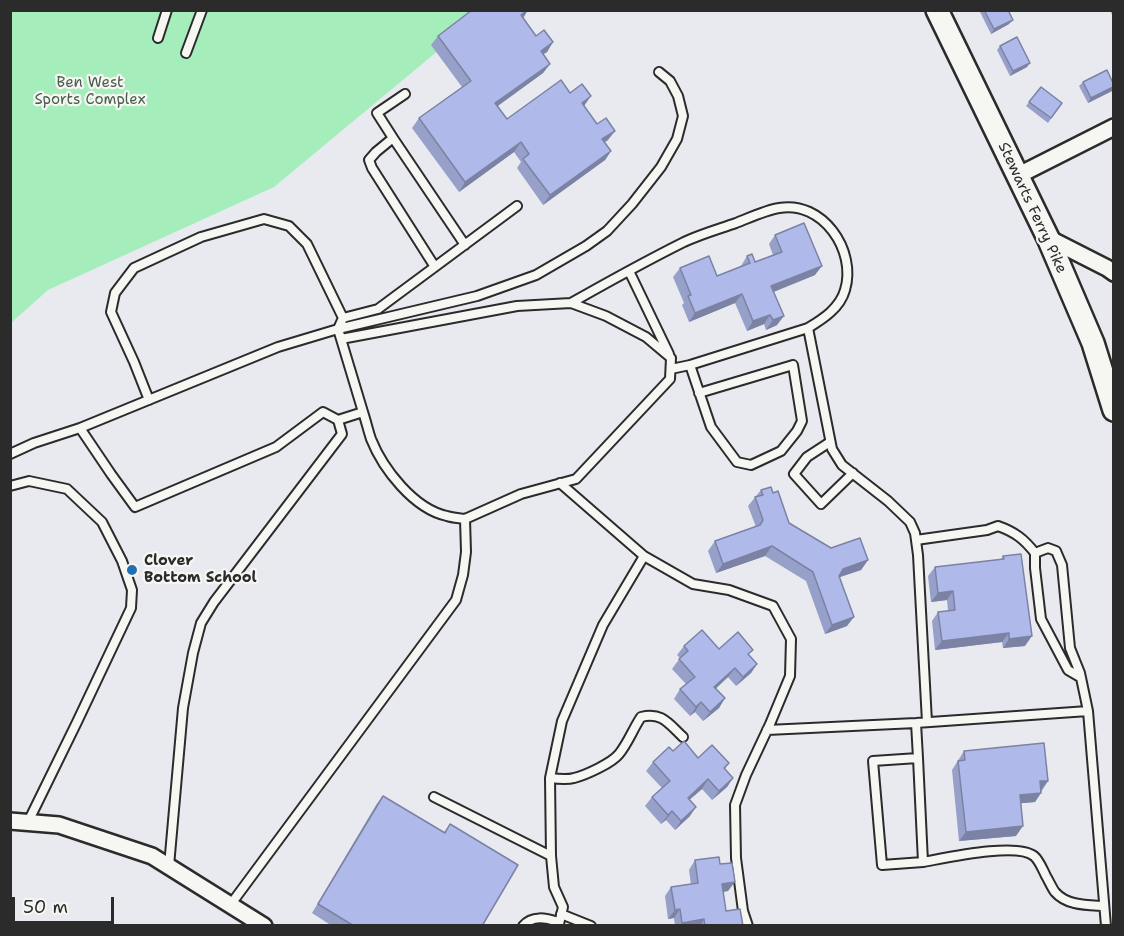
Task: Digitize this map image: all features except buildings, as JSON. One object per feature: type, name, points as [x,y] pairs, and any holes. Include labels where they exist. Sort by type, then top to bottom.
[{"type":"main road","name":"Stewarts Ferry Pike","points":[[937,10],[1048,238],[1093,343],[1113,410]]},
{"type":"street","points":[[1017,176],[1113,127]]},
{"type":"street","points":[[1048,238],[1113,273]]},
{"type":"street","points":[[10,821],[59,825],[152,856],[264,926]]},
{"type":"lane","points":[[158,38],[167,10]]},
{"type":"lane","points":[[186,53],[202,10]]},
{"type":"lane","points":[[10,454],[34,443],[80,428],[278,347],[338,329],[477,296],[536,275],[586,246],[607,231],[632,204],[661,167],[677,139],[683,116],[678,96],[669,81],[659,72]]},
{"type":"lane","points":[[405,94],[377,113],[465,245]]},
{"type":"lane","points":[[393,138],[369,160],[435,267]]},
{"type":"lane","points":[[343,318],[378,309],[517,207]]},
{"type":"lane","points":[[571,303],[686,241],[779,208],[799,207],[826,223],[836,234],[845,255],[848,274],[845,290],[838,304],[823,319],[808,328],[690,365],[670,369]]},
{"type":"lane","points":[[149,400],[111,312],[116,293],[134,268],[201,237],[264,219],[288,226],[307,244],[343,318]]},
{"type":"lane","points":[[343,318],[338,329],[371,439],[386,468],[406,491],[424,506],[445,516],[465,519],[521,494],[576,478],[670,379],[670,358],[629,271]]},
{"type":"lane","points":[[341,339],[517,306],[571,303],[606,316],[646,337],[670,358]]},
{"type":"lane","points":[[808,328],[832,449],[842,465],[888,501],[910,522],[915,533],[927,722]]},
{"type":"lane","points":[[690,365],[699,393],[711,427],[736,462],[751,465],[781,451],[802,421],[793,365],[699,393]]},
{"type":"lane","points":[[80,428],[135,507],[276,447],[323,412],[338,420],[363,412]]},
{"type":"lane","points":[[169,866],[183,708],[201,624],[214,602],[342,434],[338,420]]},
{"type":"lane","points":[[830,442],[807,457],[794,474],[821,504],[853,473]]},
{"type":"lane","points":[[10,486],[29,481],[68,489],[102,522],[122,561],[132,591],[131,608],[28,822]]},
{"type":"lane","points":[[561,483],[644,556],[693,584],[729,590],[773,606],[791,639],[790,676],[735,805],[736,858],[747,926]]},
{"type":"lane","points":[[231,904],[456,600],[466,552],[465,519]]},
{"type":"lane","points":[[916,540],[987,530],[998,526],[1009,530],[1025,541],[1035,553],[1041,619],[1068,670],[1080,677]]},
{"type":"lane","points":[[1035,553],[1048,548],[1056,551],[1062,565],[1070,648],[1088,711],[1106,926]]},
{"type":"lane","points":[[523,926],[527,921],[545,918],[559,925],[563,907],[554,887],[551,856],[550,778],[562,721],[603,625],[644,556]]},
{"type":"lane","points":[[767,730],[916,723],[1088,711]]},
{"type":"lane","points":[[550,778],[572,779],[618,756],[641,717],[650,715],[663,718],[683,737]]},
{"type":"lane","points":[[916,723],[923,862]]},
{"type":"lane","points":[[918,758],[873,761],[882,865],[923,862],[992,851],[1021,851],[1034,856],[1055,892],[1063,898],[1081,905],[1104,906]]},
{"type":"lane","points":[[434,797],[551,856]]},
{"type":"lane","points":[[561,914],[591,926]]},
{"type":"green space","name":"Ben West Sports Complex","points":[[11,11],[486,11],[274,187],[48,290],[11,323]]},
{"type":"place","name":"Clover Bottom School","points":[[132,570]]}]
